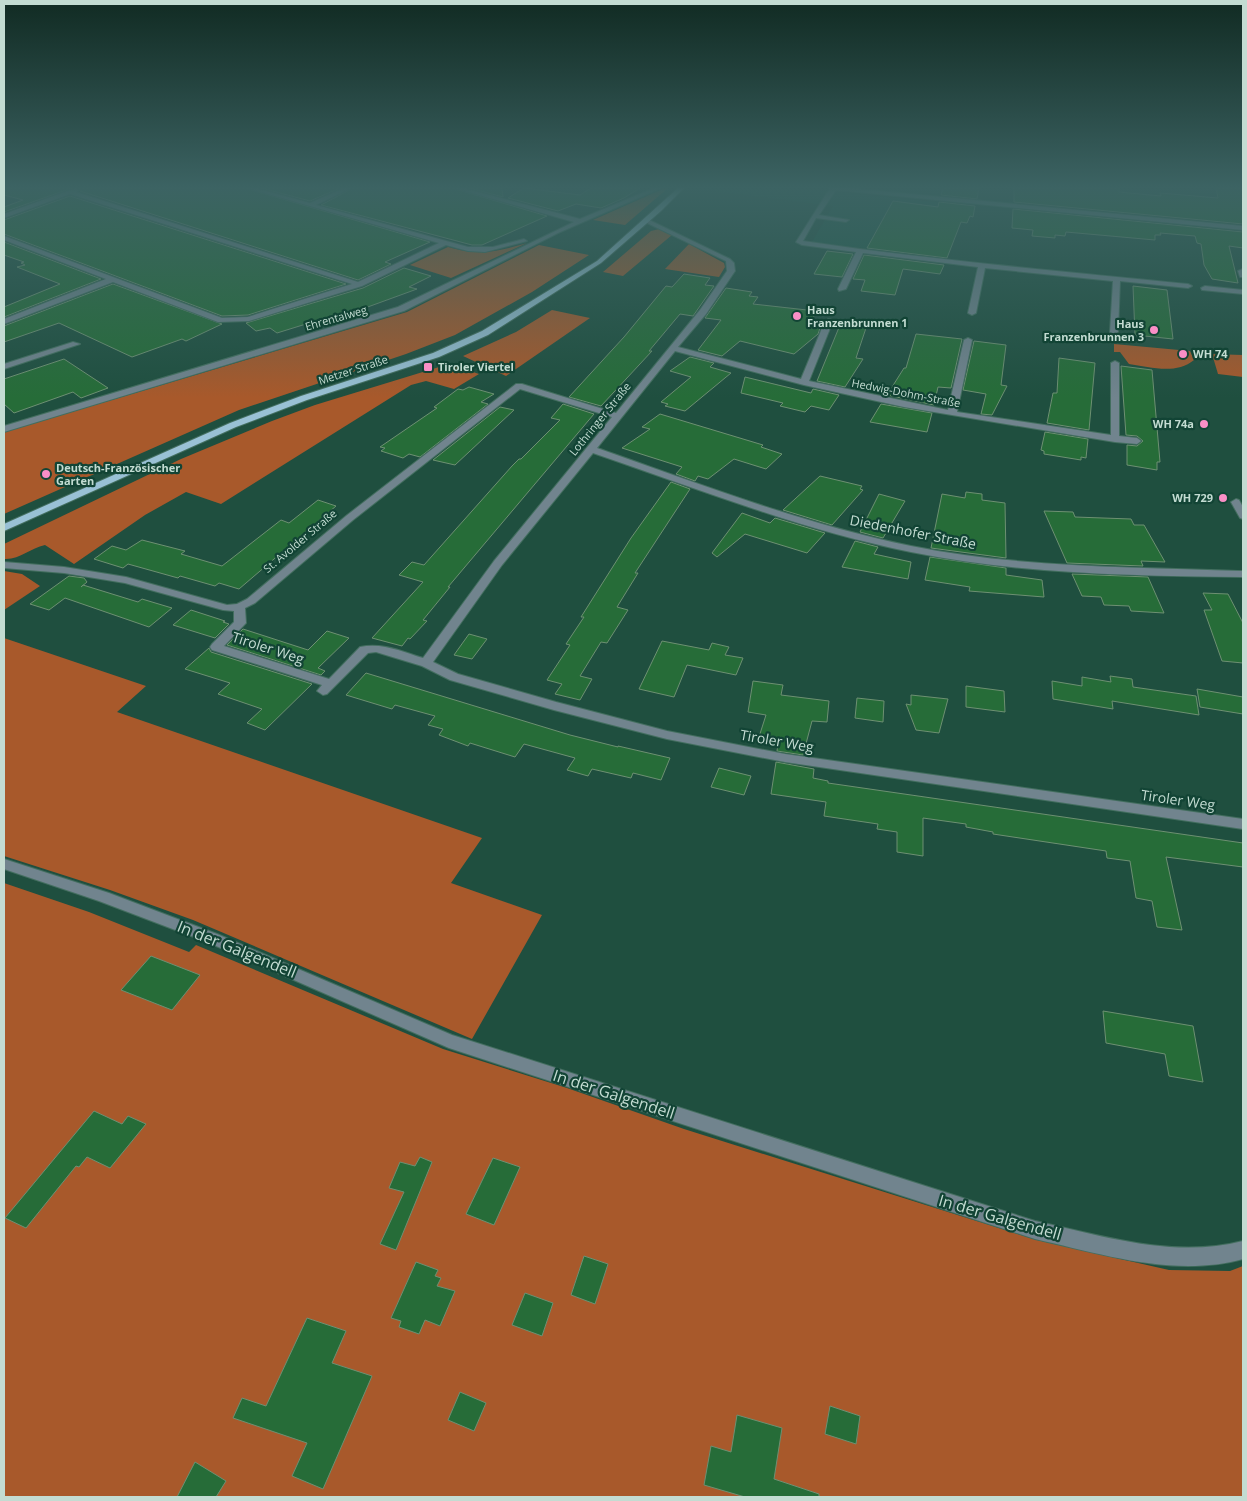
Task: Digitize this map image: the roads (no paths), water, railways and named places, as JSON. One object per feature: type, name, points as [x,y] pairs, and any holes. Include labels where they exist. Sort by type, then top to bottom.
[{"type":"main road","name":"Metzer Straße","points":[[4,528],[242,421],[463,344],[500,325],[590,268],[602,258]]},
{"type":"street","points":[[57,258],[221,320],[230,320],[249,319],[359,284],[413,258]]},
{"type":"street","points":[[277,258],[359,284]]},
{"type":"street","name":"Ehrentalweg","points":[[4,429],[401,310],[504,258]]},
{"type":"street","name":"Lothringer Straße","points":[[426,663],[498,564],[718,291],[732,266],[724,258]]},
{"type":"street","points":[[842,289],[857,258]]},
{"type":"street","points":[[921,258],[1188,286]]},
{"type":"street","points":[[972,313],[982,264]]},
{"type":"street","points":[[1114,332],[1117,278]]},
{"type":"street","points":[[4,322],[113,279]]},
{"type":"street","points":[[1205,288],[1243,292]]},
{"type":"street","points":[[804,383],[829,321]]},
{"type":"street","points":[[952,413],[968,340]]},
{"type":"street","points":[[4,367],[76,344]]},
{"type":"street","name":"Hedwig-Dohm-Straße","points":[[673,348],[804,383],[952,413],[1137,441]]},
{"type":"street","points":[[1115,363],[1115,438]]},
{"type":"street","name":"St. Avolder Straße","points":[[239,607],[251,601],[318,541],[369,500],[520,386],[617,416]]},
{"type":"street","name":"Diedenhofer Straße","points":[[591,449],[825,527],[912,549],[1046,567],[1243,574]]},
{"type":"street","points":[[4,565],[64,570],[126,580],[218,606],[239,607]]},
{"type":"street","name":"Tiroler Weg","points":[[239,607],[240,623],[216,647],[326,687],[364,650],[376,648],[426,663],[454,677],[554,706],[720,746],[785,758],[1243,824]]},
{"type":"street","name":"In der Galgendell","points":[[4,864],[104,897],[212,938],[449,1041],[1035,1230],[1109,1246],[1165,1254],[1209,1256],[1235,1253],[1243,1250]]},
{"type":"place","name":"Haus Franzenbrunnen 1","points":[[797,316]]},
{"type":"place","name":"Haus Franzenbrunnen 3","points":[[1154,330]]},
{"type":"place","name":"WH 74","points":[[1183,354]]},
{"type":"place","name":"Tiroler Viertel","points":[[428,367]]},
{"type":"place","name":"WH 74a","points":[[1204,424]]},
{"type":"place","name":"Deutsch-Französischer Garten","points":[[46,474]]},
{"type":"place","name":"WH 729","points":[[1223,498]]}]
